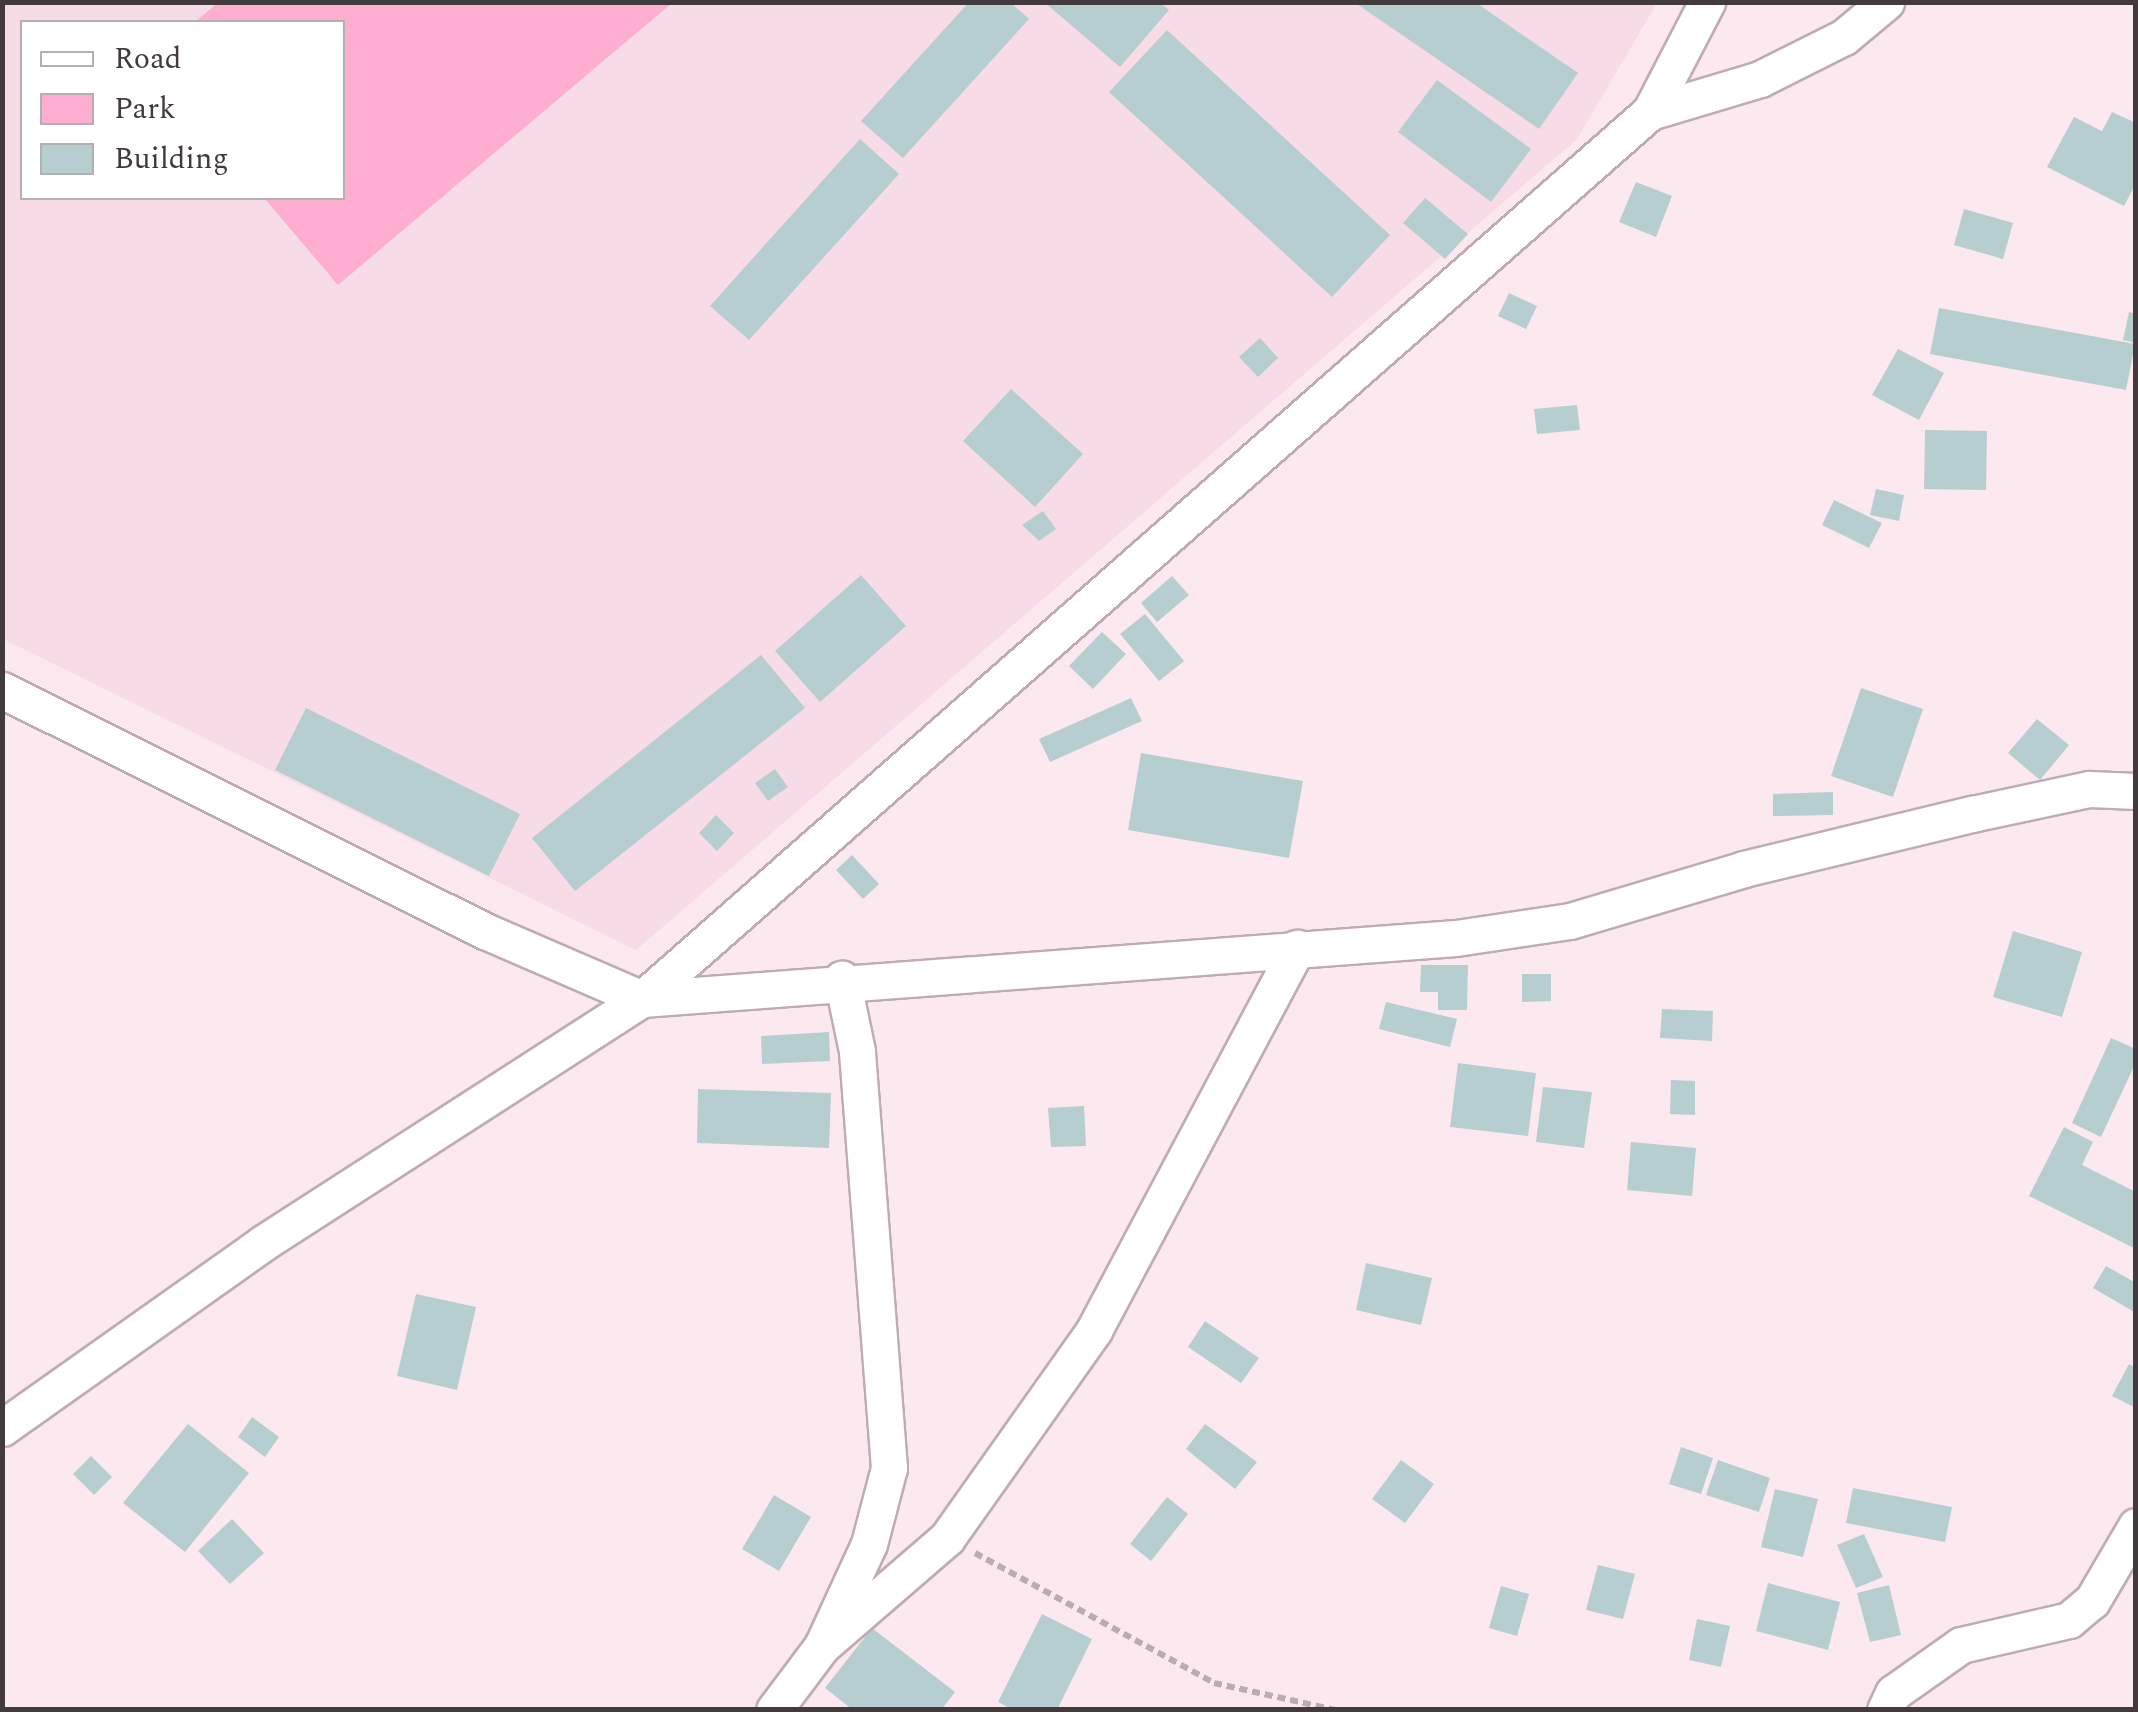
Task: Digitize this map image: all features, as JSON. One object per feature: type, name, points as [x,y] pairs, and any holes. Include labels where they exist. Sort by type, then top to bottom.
[{"type":"street","points":[[2,1428],[263,1243],[642,999],[1650,112],[1708,2]]},
{"type":"street","points":[[1650,112],[1760,79],[1844,37],[1886,2]]},
{"type":"street","points":[[2,690],[485,931],[642,999],[842,980],[1456,938],[1570,921],[1744,869],[2089,789],[2136,774]]},
{"type":"street","points":[[2089,789],[2136,790]]},
{"type":"street","points":[[822,1646],[947,1538],[1094,1330],[1297,948]]},
{"type":"street","points":[[774,1710],[822,1646],[870,1544],[889,1468],[857,1052],[842,980]]},
{"type":"street","points":[[1885,1710],[1893,1693],[1961,1645],[2069,1620],[2092,1601],[2136,1526]]},
{"type":"path","points":[[947,1538],[1214,1683],[1336,1710]]},
{"type":"shaded area","points":[[2,3],[1657,3],[1577,139],[636,950],[3,639]]},
{"type":"green space","points":[[219,2],[672,2],[338,285],[266,200],[345,200],[345,20],[197,20]]},
{"type":"building","points":[[969,2],[1010,2],[1029,19],[903,158],[861,121]]},
{"type":"building","points":[[1044,2],[1159,2],[1169,10],[1120,67]]},
{"type":"building","points":[[1354,2],[1475,2],[1578,73],[1539,129]]},
{"type":"building","points":[[1167,30],[1390,235],[1332,297],[1109,92]]},
{"type":"building","points":[[1437,80],[1531,149],[1491,202],[1398,132]]},
{"type":"building","points":[[2112,112],[2136,123],[2136,183],[2124,206],[2047,167],[2074,117],[2102,131]]},
{"type":"building","points":[[860,139],[899,174],[749,340],[710,306]]},
{"type":"building","points":[[1636,182],[1672,196],[1656,237],[1619,222]]},
{"type":"building","points":[[1425,198],[1468,234],[1445,259],[1403,223]]},
{"type":"building","points":[[1964,209],[2013,223],[2003,259],[1954,245]]},
{"type":"building","points":[[1509,293],[1537,306],[1526,329],[1498,316]]},
{"type":"building","points":[[1939,308],[2135,344],[2126,390],[1930,354]]},
{"type":"building","points":[[2129,312],[2136,314],[2136,343],[2123,340]]},
{"type":"building","points":[[1260,338],[1278,358],[1258,377],[1239,357]]},
{"type":"building","points":[[1898,349],[1944,373],[1919,420],[1872,395]]},
{"type":"building","points":[[1011,389],[1083,454],[1035,507],[963,441]]},
{"type":"building","points":[[1577,405],[1580,430],[1537,434],[1534,409]]},
{"type":"building","points":[[1925,430],[1987,431],[1986,490],[1924,489]]},
{"type":"building","points":[[1876,489],[1904,495],[1899,521],[1870,515]]},
{"type":"building","points":[[1834,500],[1882,523],[1869,548],[1822,525]]},
{"type":"building","points":[[1043,511],[1056,529],[1039,541],[1022,525]]},
{"type":"building","points":[[861,575],[906,626],[820,702],[775,651]]},
{"type":"building","points":[[1172,576],[1189,595],[1157,622],[1141,603]]},
{"type":"building","points":[[1145,614],[1184,661],[1159,681],[1120,634]]},
{"type":"building","points":[[1102,632],[1126,654],[1093,689],[1069,666]]},
{"type":"building","points":[[761,655],[805,708],[575,891],[532,838]]},
{"type":"building","points":[[1861,688],[1923,709],[1893,797],[1831,776]]},
{"type":"building","points":[[1131,698],[1142,721],[1050,762],[1039,739]]},
{"type":"building","points":[[306,708],[520,814],[489,876],[275,770]]},
{"type":"building","points":[[2037,719],[2069,745],[2040,780],[2008,753]]},
{"type":"building","points":[[1141,753],[1303,781],[1289,858],[1128,830]]},
{"type":"building","points":[[775,769],[788,787],[768,801],[755,783]]},
{"type":"building","points":[[1833,792],[1833,815],[1773,816],[1773,794]]},
{"type":"building","points":[[716,815],[734,833],[717,851],[699,833]]},
{"type":"building","points":[[852,855],[879,884],[863,899],[836,870]]},
{"type":"building","points":[[2013,931],[2082,952],[2062,1017],[1993,997]]},
{"type":"building","points":[[1421,965],[1468,965],[1467,1010],[1438,1010],[1438,992],[1420,992]]},
{"type":"building","points":[[1522,974],[1551,974],[1551,1001],[1522,1002]]},
{"type":"building","points":[[1386,1002],[1457,1019],[1450,1047],[1379,1029]]},
{"type":"building","points":[[1662,1009],[1713,1011],[1712,1041],[1660,1038]]},
{"type":"building","points":[[829,1032],[830,1061],[762,1064],[761,1036]]},
{"type":"building","points":[[2111,1038],[2136,1049],[2136,1062],[2101,1137],[2072,1123]]},
{"type":"building","points":[[1458,1063],[1536,1073],[1528,1136],[1450,1127]]},
{"type":"building","points":[[1671,1080],[1695,1081],[1695,1115],[1670,1114]]},
{"type":"building","points":[[1543,1087],[1592,1092],[1584,1148],[1536,1142]]},
{"type":"building","points":[[698,1089],[831,1093],[829,1148],[697,1143]]},
{"type":"building","points":[[1084,1106],[1086,1146],[1051,1147],[1048,1108]]},
{"type":"building","points":[[2064,1127],[2093,1142],[2082,1165],[2136,1192],[2136,1249],[2029,1196]]},
{"type":"building","points":[[1631,1142],[1696,1148],[1692,1196],[1627,1190]]},
{"type":"building","points":[[1366,1263],[1432,1278],[1421,1325],[1356,1310]]},
{"type":"building","points":[[2106,1266],[2136,1283],[2136,1313],[2093,1288]]},
{"type":"building","points":[[416,1294],[476,1307],[457,1390],[397,1376]]},
{"type":"building","points":[[1205,1321],[1259,1358],[1241,1383],[1188,1347]]},
{"type":"building","points":[[2129,1364],[2136,1368],[2136,1408],[2112,1396]]},
{"type":"building","points":[[252,1417],[279,1437],[265,1457],[238,1437]]},
{"type":"building","points":[[188,1424],[249,1473],[185,1552],[123,1503]]},
{"type":"building","points":[[1205,1424],[1257,1462],[1235,1489],[1186,1449]]},
{"type":"building","points":[[1681,1447],[1713,1458],[1701,1494],[1669,1484]]},
{"type":"building","points":[[91,1456],[112,1477],[94,1495],[73,1474]]},
{"type":"building","points":[[1401,1460],[1434,1484],[1405,1523],[1372,1499]]},
{"type":"building","points":[[1718,1460],[1770,1478],[1759,1512],[1706,1495]]},
{"type":"building","points":[[1853,1488],[1952,1507],[1945,1542],[1846,1523]]},
{"type":"building","points":[[1775,1489],[1818,1499],[1803,1557],[1761,1547]]},
{"type":"building","points":[[774,1495],[811,1517],[779,1571],[742,1549]]},
{"type":"building","points":[[1167,1497],[1188,1514],[1151,1561],[1130,1544]]},
{"type":"building","points":[[232,1519],[264,1553],[230,1584],[198,1551]]},
{"type":"building","points":[[1864,1534],[1883,1577],[1856,1588],[1837,1545]]},
{"type":"building","points":[[1598,1565],[1635,1574],[1623,1619],[1586,1610]]},
{"type":"building","points":[[1768,1583],[1840,1602],[1828,1650],[1756,1631]]},
{"type":"building","points":[[1889,1585],[1901,1635],[1870,1642],[1857,1593]]},
{"type":"building","points":[[1501,1586],[1529,1594],[1517,1636],[1489,1628]]},
{"type":"building","points":[[1042,1614],[1092,1639],[1057,1710],[1013,1710],[998,1702]]},
{"type":"building","points":[[1697,1619],[1730,1626],[1721,1667],[1689,1660]]},
{"type":"building","points":[[872,1628],[955,1692],[941,1710],[853,1710],[825,1688]]}]
